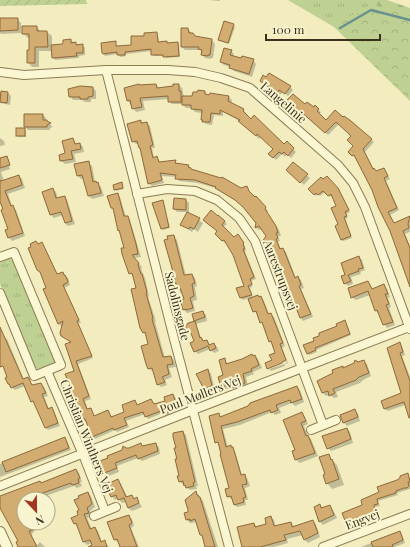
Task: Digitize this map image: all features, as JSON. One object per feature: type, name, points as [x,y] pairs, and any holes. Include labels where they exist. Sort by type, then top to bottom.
[{"type":"street","name":"Langelinie","points":[[0,72],[24,75],[106,70],[168,70],[195,72],[221,78],[250,88],[338,165],[353,183],[365,207],[410,328]]},
{"type":"street","name":"Sadolinsgade","points":[[106,70],[229,547]]},
{"type":"street","name":"Aarestrupsvej","points":[[137,194],[167,189],[195,191],[217,200],[239,218],[255,241],[324,425]]},
{"type":"street","name":"Christian Winthers Vej","points":[[0,258],[14,252],[61,365],[34,376],[0,293]]},
{"type":"street","name":"Poul Møllers Vej","points":[[0,486],[193,410],[410,328]]},
{"type":"street","name":"Christian Winthers Vej","points":[[47,371],[105,511]]},
{"type":"street","points":[[311,430],[336,420]]},
{"type":"street","name":"Christian Winthers Vej","points":[[94,516],[116,507]]},
{"type":"street","name":"Engvej","points":[[323,547],[410,514]]},
{"type":"street","points":[[0,532],[7,547]]},
{"type":"green space","points":[[0,0],[86,0],[87,4],[0,6]]},
{"type":"green space","points":[[288,0],[372,0],[372,4],[334,27]]},
{"type":"green space","points":[[372,0],[387,0],[410,8],[410,32],[334,27],[372,4]]},
{"type":"green space","points":[[372,4],[410,16],[410,101],[334,27]]},
{"type":"green space","points":[[10,258],[13,261],[55,360],[53,364],[38,369],[35,367],[0,284],[0,262]]},
{"type":"building","points":[[0,18],[18,18],[18,30],[0,31]]},
{"type":"building","points":[[224,21],[234,24],[228,43],[218,40]]},
{"type":"building","points":[[22,26],[37,26],[37,31],[47,31],[48,47],[35,47],[35,63],[27,63],[29,34],[22,34]]},
{"type":"building","points":[[181,28],[188,28],[189,33],[193,33],[195,36],[212,39],[210,55],[201,55],[202,50],[198,49],[199,47],[181,47]]},
{"type":"building","points":[[157,32],[158,42],[178,42],[179,56],[163,57],[163,55],[151,55],[151,49],[125,52],[125,55],[117,55],[117,52],[102,53],[101,43],[116,41],[116,46],[131,45],[131,36],[144,36],[144,33]]},
{"type":"building","points":[[71,39],[71,43],[76,42],[76,45],[83,44],[83,53],[76,53],[77,56],[52,58],[51,45],[62,44],[63,40]]},
{"type":"building","points":[[224,48],[232,50],[230,55],[254,59],[249,74],[229,68],[230,65],[220,62]]},
{"type":"building","points":[[269,73],[291,86],[285,94],[279,90],[277,93],[260,81],[263,75],[266,77]]},
{"type":"building","points":[[139,84],[156,84],[157,88],[179,84],[179,91],[181,91],[181,102],[168,102],[168,96],[140,98],[142,107],[132,109],[130,100],[127,101],[124,88]]},
{"type":"building","points":[[80,86],[93,87],[93,96],[88,97],[88,99],[69,97],[68,89]]},
{"type":"building","points":[[198,90],[205,91],[205,94],[209,95],[210,93],[229,96],[228,101],[244,109],[243,111],[251,119],[254,115],[284,144],[287,141],[294,148],[288,156],[284,152],[282,154],[279,152],[273,158],[268,154],[273,149],[257,134],[256,136],[238,121],[240,120],[220,110],[220,114],[211,113],[210,122],[202,122],[202,110],[191,109],[191,105],[182,105],[182,96],[192,96],[193,92],[197,92]]},
{"type":"building","points":[[1,91],[8,92],[7,103],[0,102]]},
{"type":"building","points":[[293,94],[305,104],[307,102],[314,107],[315,105],[319,109],[317,111],[326,120],[335,110],[343,117],[344,116],[351,121],[372,139],[363,149],[373,169],[374,168],[376,171],[384,168],[388,176],[384,178],[397,208],[388,212],[394,223],[410,216],[408,224],[409,228],[403,231],[410,248],[410,287],[390,231],[378,207],[372,190],[354,155],[352,156],[348,152],[353,146],[347,140],[351,136],[336,122],[325,133],[300,111],[298,113],[285,102]]},
{"type":"building","points":[[24,114],[43,114],[43,120],[47,120],[51,123],[47,125],[47,127],[24,127]]},
{"type":"building","points":[[141,120],[141,123],[147,122],[153,145],[150,146],[153,158],[157,156],[159,162],[176,160],[175,163],[189,165],[188,167],[191,169],[221,178],[222,177],[241,188],[247,186],[249,191],[266,207],[265,209],[276,226],[278,238],[276,239],[280,249],[283,248],[295,278],[298,276],[301,285],[299,286],[311,314],[300,318],[295,305],[293,306],[282,277],[280,278],[266,242],[262,242],[266,236],[259,226],[255,228],[256,223],[235,200],[215,188],[216,187],[195,180],[175,179],[176,175],[160,173],[162,180],[148,184],[140,148],[137,141],[132,142],[127,124]]},
{"type":"building","points":[[16,128],[25,128],[25,136],[16,136]]},
{"type":"building","points":[[73,138],[75,144],[80,143],[81,149],[71,151],[73,159],[60,161],[59,155],[65,153],[62,141]]},
{"type":"building","points":[[7,156],[10,165],[0,168],[0,158]]},
{"type":"building","points":[[89,161],[93,182],[98,182],[101,193],[88,196],[82,175],[77,176],[74,164]]},
{"type":"building","points":[[293,162],[308,174],[300,183],[286,170]]},
{"type":"building","points":[[19,175],[22,185],[5,191],[11,206],[13,205],[23,233],[8,238],[5,230],[8,229],[1,210],[3,209],[0,202],[0,180],[1,181]]},
{"type":"building","points":[[327,176],[338,188],[349,210],[345,212],[347,216],[344,217],[351,236],[341,240],[335,226],[338,224],[331,208],[336,206],[331,194],[328,196],[323,191],[318,195],[316,193],[314,195],[308,189],[321,177],[323,179]]},
{"type":"building","points":[[122,182],[123,188],[114,190],[113,185]]},
{"type":"building","points":[[53,188],[56,198],[65,196],[72,221],[65,223],[61,212],[50,215],[42,192]]},
{"type":"building","points":[[118,193],[124,216],[128,216],[136,244],[138,254],[132,255],[139,263],[138,265],[147,292],[152,319],[163,357],[171,356],[173,364],[167,365],[169,374],[162,377],[165,382],[157,385],[152,368],[148,369],[141,346],[148,344],[145,332],[143,333],[140,328],[131,289],[136,288],[132,273],[129,274],[122,254],[121,248],[124,248],[119,230],[118,231],[113,208],[111,208],[107,196]]},
{"type":"building","points":[[174,198],[186,199],[186,210],[173,209]]},
{"type":"building","points":[[163,200],[169,227],[161,229],[152,203]]},
{"type":"building","points":[[211,210],[225,221],[222,225],[234,237],[238,234],[244,243],[245,249],[243,249],[254,277],[250,279],[252,284],[248,286],[252,295],[240,298],[236,288],[244,286],[233,255],[224,240],[222,241],[215,234],[217,231],[203,220]]},
{"type":"building","points":[[187,212],[200,218],[194,229],[190,227],[189,229],[180,225]]},
{"type":"building","points":[[174,235],[184,275],[192,274],[195,283],[192,284],[194,296],[190,298],[193,308],[186,310],[183,310],[180,300],[184,299],[180,288],[177,289],[176,283],[171,283],[175,279],[164,240],[168,239],[167,236]]},
{"type":"building","points":[[36,241],[38,244],[42,242],[57,274],[63,272],[68,281],[63,285],[79,320],[77,321],[92,356],[76,361],[89,396],[83,399],[87,409],[91,408],[94,416],[108,410],[111,417],[124,412],[122,405],[135,400],[137,405],[151,399],[154,404],[165,401],[164,397],[173,394],[176,404],[173,405],[174,407],[167,409],[168,413],[162,415],[161,411],[145,417],[143,412],[124,418],[127,425],[114,430],[113,428],[92,437],[85,419],[80,419],[69,389],[71,388],[65,374],[74,371],[65,344],[71,342],[61,336],[60,333],[63,321],[58,324],[43,289],[46,288],[40,272],[37,270],[28,248],[31,247],[30,244]]},
{"type":"building","points":[[359,256],[363,268],[358,269],[359,271],[348,275],[351,281],[344,284],[341,276],[345,275],[341,263]]},
{"type":"building","points":[[368,281],[372,289],[384,284],[388,294],[385,294],[389,304],[386,305],[393,322],[383,325],[377,310],[375,311],[368,291],[351,298],[348,288]]},
{"type":"building","points":[[258,295],[259,297],[261,296],[268,314],[271,313],[283,343],[280,344],[286,360],[267,369],[265,363],[272,360],[269,355],[275,353],[271,341],[269,342],[262,322],[260,323],[256,311],[253,312],[248,299]]},
{"type":"building","points":[[203,311],[205,317],[194,321],[192,314]]},
{"type":"building","points":[[345,320],[350,334],[315,348],[316,350],[307,354],[303,345],[314,341],[313,338],[319,336],[319,333],[337,326],[336,324]]},
{"type":"building","points":[[195,321],[200,338],[201,337],[203,341],[207,340],[209,345],[214,343],[216,348],[210,351],[208,346],[194,352],[190,343],[194,341],[190,331],[188,332],[187,328],[185,327],[188,323]]},
{"type":"building","points":[[0,327],[23,379],[28,377],[32,385],[41,383],[46,393],[42,394],[48,409],[52,407],[58,423],[45,428],[23,383],[11,388],[8,384],[5,378],[7,377],[3,366],[0,367]]},
{"type":"building","points":[[400,342],[403,352],[400,353],[410,381],[410,418],[404,402],[384,409],[381,401],[401,393],[387,348]]},
{"type":"building","points":[[252,354],[253,356],[255,355],[259,365],[251,369],[252,371],[243,374],[245,383],[233,388],[232,384],[221,387],[218,377],[223,375],[219,360],[225,358],[226,364]]},
{"type":"building","points":[[355,360],[358,362],[364,360],[369,373],[333,389],[335,393],[329,396],[328,391],[322,393],[317,381],[333,373],[332,370],[343,366],[343,368],[354,363]]},
{"type":"building","points":[[208,369],[212,386],[204,389],[196,374]]},
{"type":"building","points":[[297,386],[302,399],[291,403],[290,400],[276,405],[278,410],[271,413],[270,410],[221,426],[226,447],[231,445],[231,447],[233,447],[241,475],[245,474],[247,484],[242,485],[246,497],[243,498],[244,502],[234,505],[231,496],[227,497],[225,489],[229,488],[218,442],[215,443],[209,416],[219,413],[220,417],[248,406],[250,403]]},
{"type":"building","points":[[355,409],[358,417],[343,423],[340,415]]},
{"type":"building","points":[[302,412],[306,421],[301,423],[306,436],[308,435],[315,453],[295,460],[292,451],[295,450],[283,420]]},
{"type":"building","points":[[347,428],[351,439],[327,449],[322,436]]},
{"type":"building","points":[[183,431],[195,482],[193,483],[194,486],[186,488],[183,481],[179,482],[177,476],[179,476],[175,459],[177,459],[173,437],[173,433]]},
{"type":"building","points":[[65,437],[69,448],[6,472],[2,462]]},
{"type":"building","points":[[141,443],[142,446],[156,443],[158,451],[138,459],[136,455],[115,463],[117,468],[102,474],[97,462],[122,450],[123,446],[129,448]]},
{"type":"building","points":[[329,454],[339,479],[326,484],[323,475],[325,474],[319,457]]},
{"type":"building","points":[[76,469],[80,478],[78,479],[79,483],[72,485],[71,483],[48,491],[16,491],[16,531],[29,531],[37,547],[18,547],[16,542],[18,541],[0,508],[0,496],[40,481],[41,483]]},
{"type":"building","points":[[408,473],[410,482],[408,482],[409,486],[407,488],[377,499],[378,504],[374,505],[375,513],[346,523],[342,513],[362,505],[361,500],[379,492],[377,487],[397,480],[400,476]]},
{"type":"building","points":[[118,479],[126,497],[132,495],[134,499],[137,497],[139,503],[128,508],[124,498],[118,500],[116,495],[111,497],[105,485]]},
{"type":"building","points":[[196,491],[197,495],[200,497],[215,547],[205,547],[202,535],[200,535],[195,519],[190,521],[190,519],[186,520],[184,513],[188,512],[188,510],[185,500]]},
{"type":"building","points":[[88,492],[92,504],[87,508],[89,513],[84,514],[90,529],[95,527],[101,542],[105,540],[107,547],[88,547],[92,545],[90,540],[83,542],[76,523],[74,524],[71,518],[78,515],[77,511],[79,510],[74,500],[79,498],[78,496]]},
{"type":"building","points":[[320,504],[321,508],[330,505],[334,515],[319,522],[314,507]]},
{"type":"building","points":[[129,515],[132,523],[129,525],[137,547],[120,547],[117,539],[114,540],[107,522]]},
{"type":"building","points":[[271,516],[274,526],[291,522],[292,527],[313,520],[318,533],[304,540],[300,531],[284,535],[286,540],[260,547],[242,547],[237,527],[254,523],[255,527],[266,524],[265,518]]},
{"type":"building","points":[[400,531],[403,540],[392,545],[393,547],[373,547],[371,542]]},
{"type":"waterway","points":[[340,28],[371,10],[410,20]]}]
